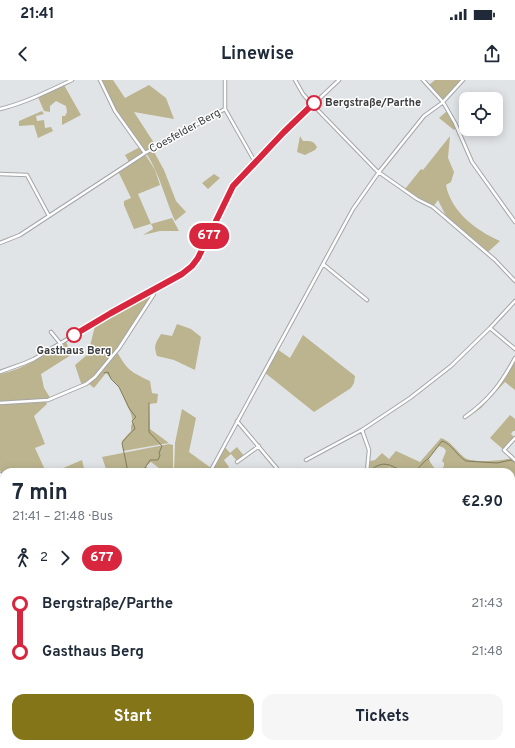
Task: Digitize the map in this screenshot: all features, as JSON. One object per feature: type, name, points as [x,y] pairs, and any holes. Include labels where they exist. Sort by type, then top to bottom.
[{"type":"street","points":[[0,109],[37,97],[72,80]]},
{"type":"street","points":[[100,80],[116,111],[145,153]]},
{"type":"street","name":"Coesfelder Berg","points":[[225,80],[225,108],[255,162]]},
{"type":"street","points":[[295,80],[303,94],[312,105],[379,172],[433,207],[447,221],[495,260],[515,281]]},
{"type":"street","points":[[0,372],[25,363],[187,270],[195,263],[200,255],[232,188],[284,132],[339,80]]},
{"type":"street","points":[[423,80],[443,102],[455,123],[472,162],[515,222]]},
{"type":"street","points":[[212,468],[353,209],[379,172],[424,116],[443,102],[463,80]]},
{"type":"street","name":"Coesfelder Berg","points":[[0,243],[20,235],[145,153],[225,108]]},
{"type":"street","points":[[0,174],[27,175],[49,216]]},
{"type":"street","points":[[323,264],[367,300]]},
{"type":"street","points":[[0,403],[48,400],[86,384],[119,348],[159,286]]},
{"type":"street","points":[[152,290],[154,294]]},
{"type":"street","points":[[306,460],[362,430],[410,398],[446,370],[490,328],[515,301]]},
{"type":"street","points":[[490,328],[515,349]]},
{"type":"street","points":[[51,332],[60,343]]},
{"type":"street","points":[[465,417],[479,406],[496,389],[504,379],[515,358]]},
{"type":"street","points":[[237,421],[277,468]]},
{"type":"street","points":[[362,430],[369,450],[367,468]]},
{"type":"street","points":[[515,438],[504,450],[515,460]]},
{"type":"street","points":[[237,462],[259,446]]},
{"type":"shaded area","points":[[100,80],[113,80],[125,98],[149,85],[166,98],[174,119],[134,112],[156,146],[145,152],[117,112]]},
{"type":"shaded area","points":[[435,80],[461,80],[444,99],[442,99],[429,85]]},
{"type":"shaded area","points":[[64,85],[81,115],[62,125],[62,116],[65,116],[67,112],[66,106],[56,101],[50,106],[50,112],[44,111],[38,97]]},
{"type":"shaded area","points":[[42,111],[44,114],[36,116],[37,121],[44,120],[45,128],[51,127],[53,131],[38,138],[34,125],[19,126],[19,121]]},
{"type":"shaded area","points":[[447,111],[456,127],[454,130],[439,118]]},
{"type":"shaded area","points":[[300,136],[303,141],[313,142],[317,147],[315,150],[305,155],[297,152]]},
{"type":"shaded area","points":[[450,136],[448,158],[454,172],[451,182],[446,185],[449,195],[453,204],[466,219],[483,232],[500,241],[488,252],[448,220],[438,200],[433,207],[405,189],[421,169],[423,170]]},
{"type":"shaded area","points":[[140,147],[144,152],[129,162],[125,155]]},
{"type":"shaded area","points":[[153,150],[164,170],[176,201],[186,212],[175,221],[159,178],[146,153]]},
{"type":"shaded area","points":[[145,154],[155,170],[160,185],[138,194],[151,224],[172,218],[179,231],[160,231],[143,235],[153,229],[152,225],[150,224],[134,229],[124,205],[124,201],[131,198],[118,171]]},
{"type":"shaded area","points":[[214,174],[220,178],[208,189],[202,183]]},
{"type":"shaded area","points":[[151,292],[153,294],[121,344],[92,379],[82,386],[75,365],[88,354],[95,326]]},
{"type":"shaded area","points":[[177,324],[191,329],[201,337],[195,370],[174,360],[157,356],[155,347],[161,334],[172,336]]},
{"type":"shaded area","points":[[303,335],[355,376],[354,383],[351,388],[314,412],[264,372],[277,349],[290,358]]},
{"type":"shaded area","points":[[66,341],[71,355],[41,374],[44,388],[51,399],[0,403],[0,374],[26,365]]},
{"type":"shaded area","points":[[117,352],[130,370],[150,381],[152,393],[158,394],[157,403],[149,404],[150,429],[169,443],[123,451],[122,441],[131,431],[133,422],[119,387],[106,373],[94,388],[89,384]]},
{"type":"shaded area","points":[[515,359],[515,390],[505,382],[481,408],[467,418],[465,417],[492,394],[504,379]]},
{"type":"shaded area","points":[[46,402],[47,404],[34,416],[45,444],[35,448],[44,468],[0,468],[0,404]]},
{"type":"shaded area","points":[[182,409],[196,418],[189,452],[211,468],[174,468],[175,443]]},
{"type":"shaded area","points":[[510,415],[515,419],[515,431],[511,434],[515,438],[504,450],[490,438]]},
{"type":"shaded area","points":[[441,438],[445,439],[462,456],[469,460],[488,461],[512,458],[515,461],[515,468],[443,468],[444,463],[442,461],[446,451],[444,448],[439,446],[429,458],[434,468],[369,468],[370,461],[375,460],[382,453],[389,459],[396,451],[420,462]]},
{"type":"shaded area","points":[[169,444],[173,445],[173,468],[159,468],[151,462],[146,466],[147,468],[106,468],[102,457]]},
{"type":"shaded area","points":[[224,446],[230,453],[237,447],[244,456],[237,461],[231,454],[224,460],[229,467],[228,468],[213,468]]},
{"type":"shaded area","points":[[82,460],[84,468],[63,468]]},
{"type":"waterway","points":[[104,373],[108,372],[111,379],[119,387],[129,408],[136,417],[132,421],[135,428],[134,430],[122,443],[127,468]]},
{"type":"waterway","points":[[145,468],[150,460],[158,460],[162,446],[149,432],[149,403]]},
{"type":"waterway","points":[[419,468],[429,458],[442,441],[449,445],[466,461],[497,463],[511,460],[515,462]]},
{"type":"waterway","points":[[374,468],[384,464],[395,468]]},
{"type":"bus line","name":"677","points":[[74,335],[102,317],[182,274],[192,266],[198,258],[233,186],[284,132],[314,103]]},
{"type":"place","name":"Bergstraße/Parthe","points":[[314,103]]},
{"type":"place","name":"Gasthaus Berg","points":[[74,335]]}]
